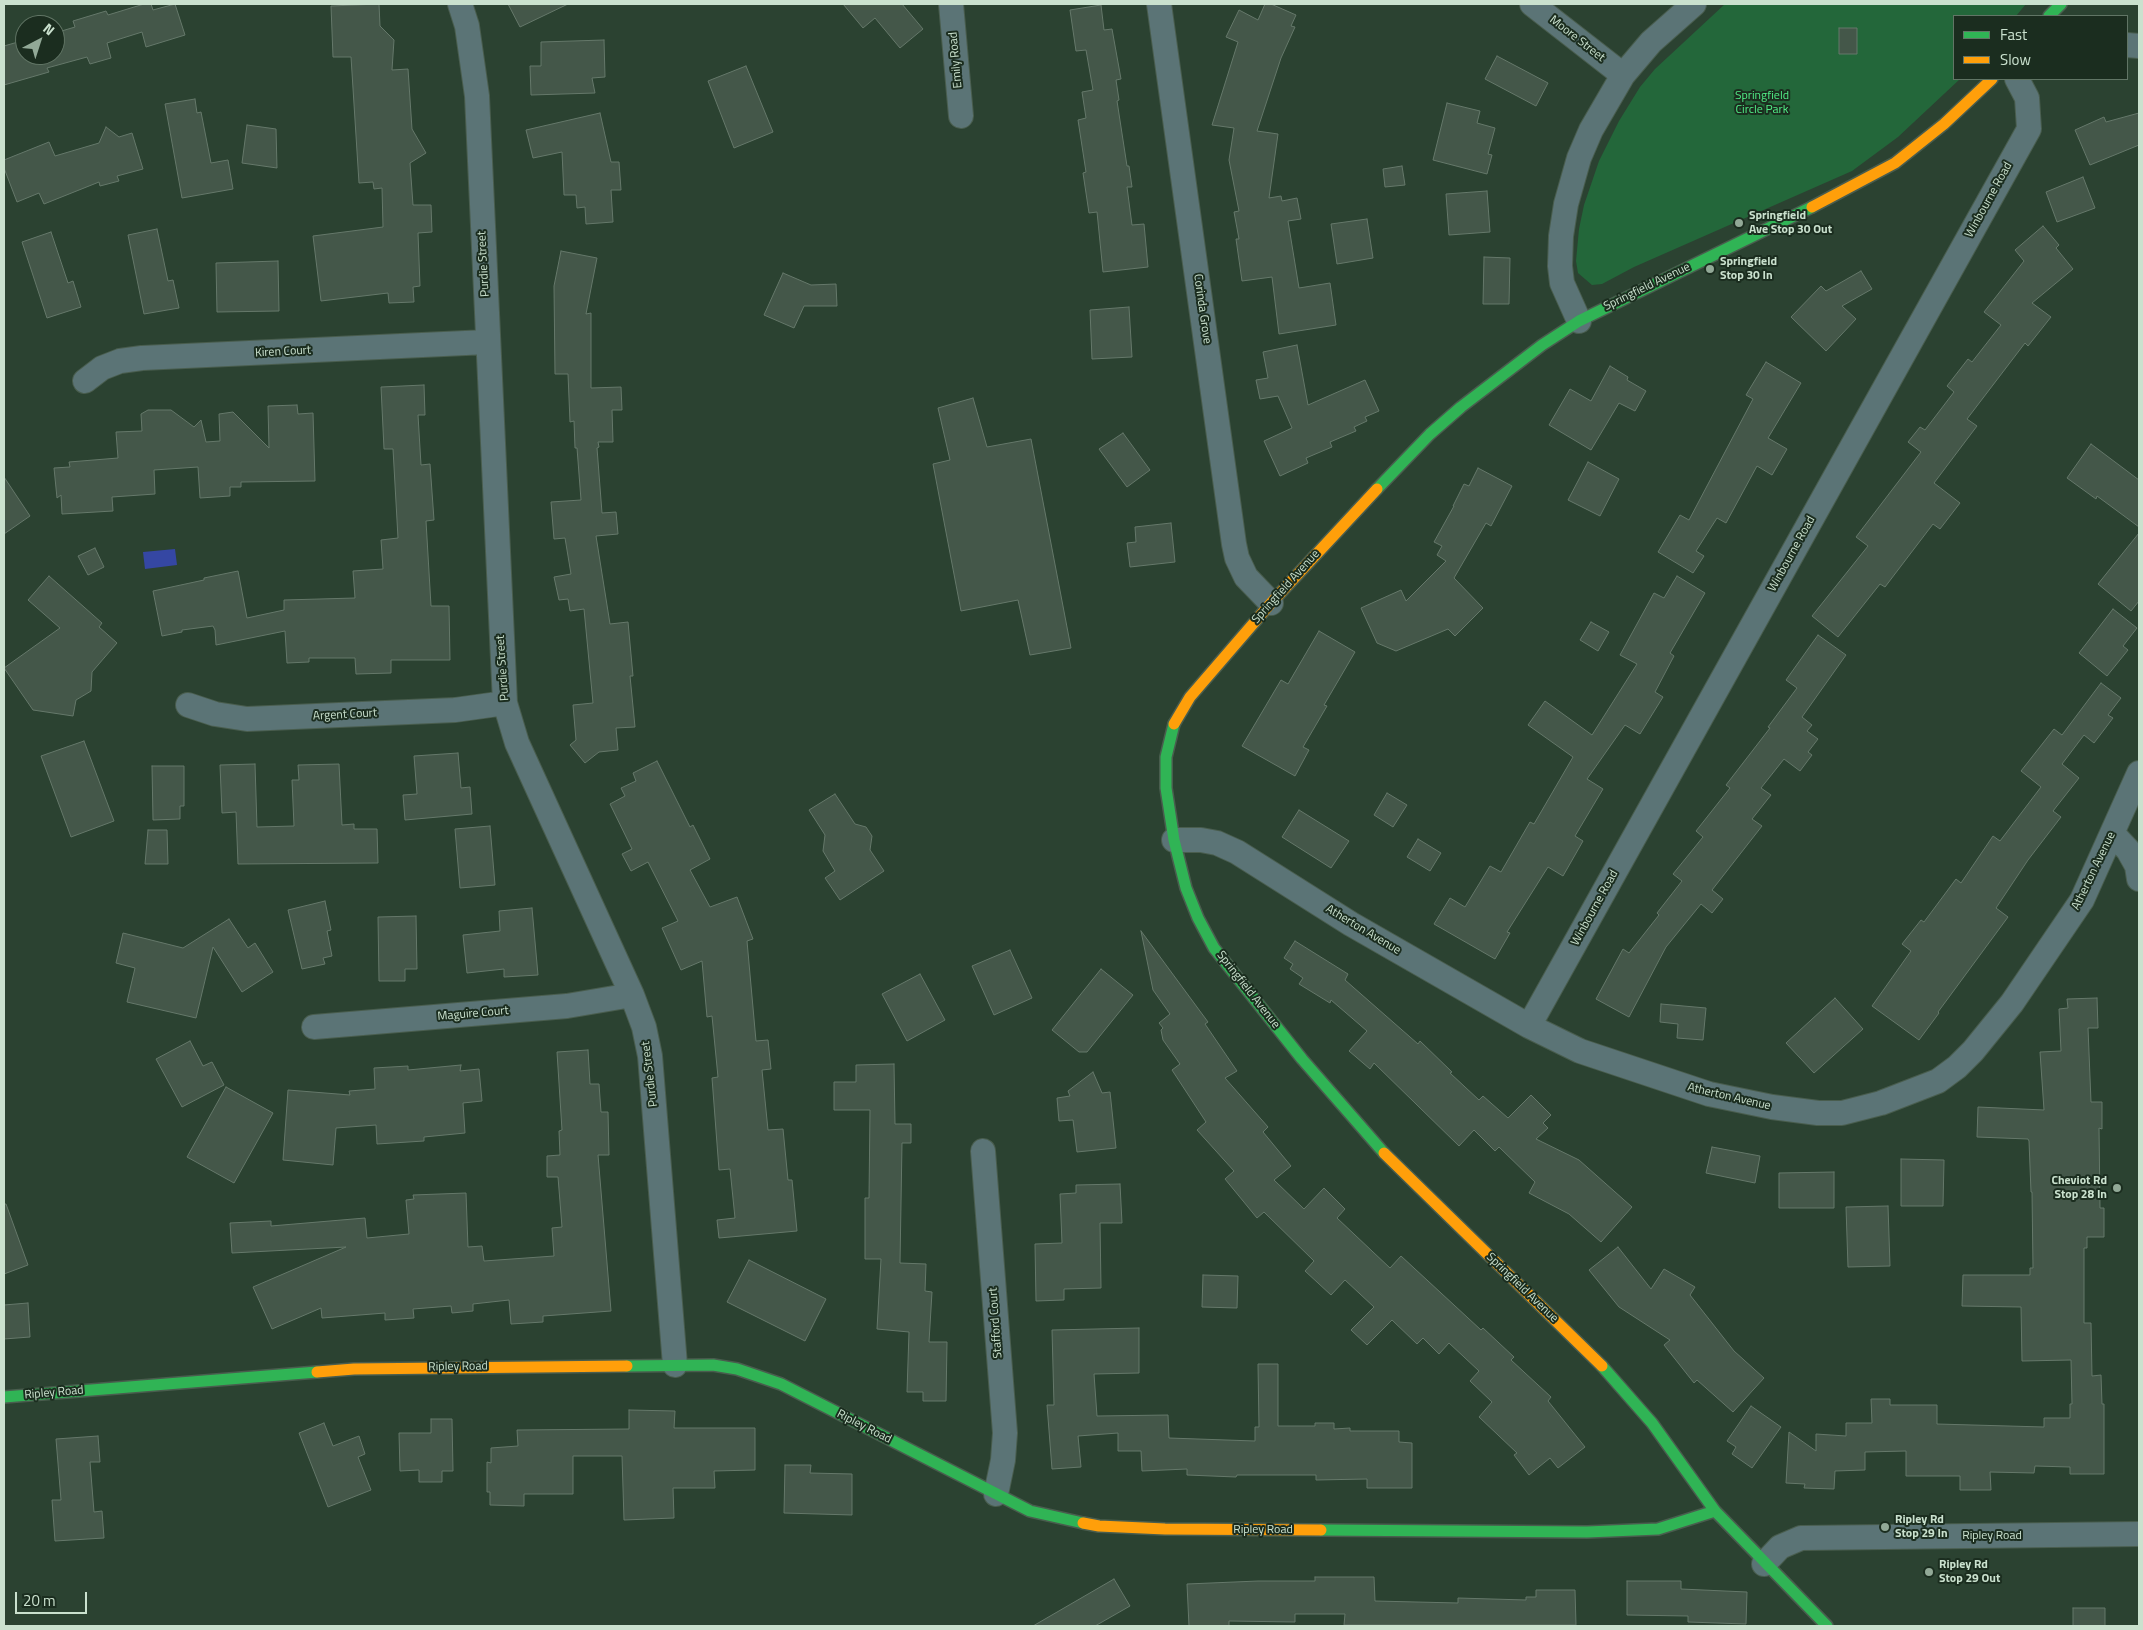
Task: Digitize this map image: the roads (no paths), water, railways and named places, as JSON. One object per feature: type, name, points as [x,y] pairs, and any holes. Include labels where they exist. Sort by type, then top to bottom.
[{"type":"street","name":"Purdie Street","points":[[460,4],[467,26],[477,96],[505,702],[518,743],[632,995],[644,1027],[650,1056],[675,1365]]},
{"type":"street","name":"Emily Road","points":[[951,4],[962,116]]},
{"type":"street","name":"Corinda Grove","points":[[1159,4],[1235,551],[1246,577],[1272,603]]},
{"type":"street","name":"Moore Street","points":[[1532,4],[1623,74]]},
{"type":"street","points":[[1579,321],[1562,283],[1560,266],[1561,236],[1572,180],[1591,130],[1623,74],[1652,42],[1694,4]]},
{"type":"street","name":"Springfield Avenue","points":[[1827,1626],[1764,1564],[1715,1511],[1652,1423],[1594,1357],[1382,1151],[1302,1059],[1214,948],[1198,918],[1186,888],[1174,840],[1166,788],[1166,758],[1172,728],[1190,697],[1272,603],[1430,434],[1461,407],[1542,345],[1579,321],[1799,214],[1895,163],[1944,124],[1991,80]]},
{"type":"street","name":"Winbourne Road","points":[[1529,1026],[2028,129],[2027,98],[2018,80]]},
{"type":"street","name":"Kiren Court","points":[[85,381],[102,368],[120,361],[142,358],[488,342]]},
{"type":"street","name":"Argent Court","points":[[188,704],[215,714],[247,719],[455,710],[505,702]]},
{"type":"street","name":"Atherton Avenue","points":[[1174,840],[1201,840],[1217,843],[1237,852],[1351,924],[1529,1026],[1580,1050],[1708,1094],[1772,1107],[1818,1113],[1842,1112],[1881,1104],[1938,1081],[1957,1067],[1973,1051],[2012,1002],[2082,900],[2139,773]]},
{"type":"street","points":[[2113,834],[2137,866],[2139,879]]},
{"type":"street","name":"Maguire Court","points":[[314,1027],[567,1006],[632,995]]},
{"type":"street","name":"Stafford Court","points":[[983,1151],[1005,1434],[1003,1460],[996,1494]]},
{"type":"street","name":"Ripley Road","points":[[4,1397],[354,1369],[713,1365],[737,1369],[766,1378],[1030,1511],[1059,1519],[1099,1526],[1165,1529],[1632,1530],[1674,1525],[1715,1511]]},
{"type":"street","name":"Ripley Road","points":[[1764,1564],[1780,1547],[1801,1538],[2139,1534]]},
{"type":"water","points":[[175,549],[177,565],[145,569],[143,552]]},
{"type":"place","name":"Springfield Ave Stop 30 Out","points":[[1739,223]]},
{"type":"place","name":"Springfield Stop 30 In","points":[[1710,269]]},
{"type":"place","name":"Cheviot Rd Stop 28 In","points":[[2117,1188]]},
{"type":"place","name":"Ripley Rd Stop 29 In","points":[[1885,1527]]},
{"type":"place","name":"Ripley Rd Stop 29 Out","points":[[1929,1572]]},
{"type":"park label","name":"Springfield Circle Park","points":[[1762,103]]}]
